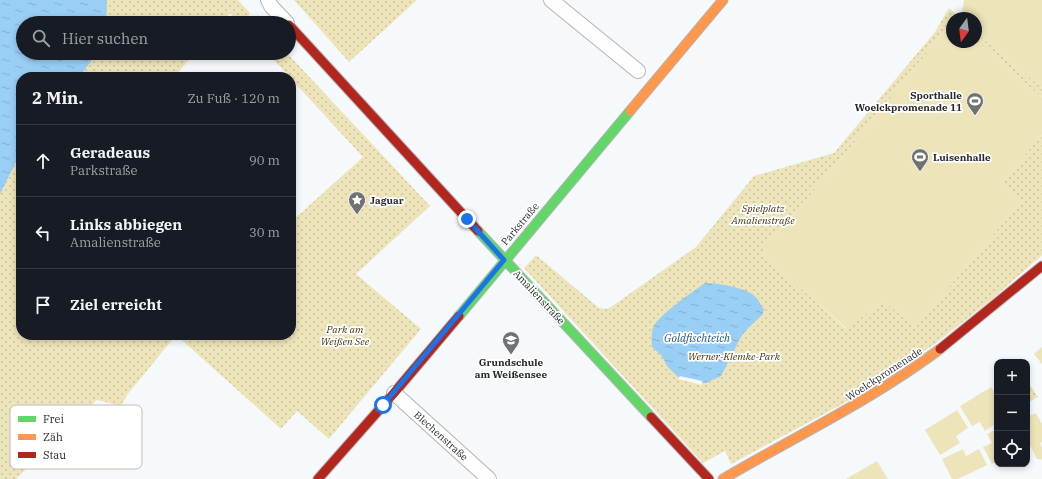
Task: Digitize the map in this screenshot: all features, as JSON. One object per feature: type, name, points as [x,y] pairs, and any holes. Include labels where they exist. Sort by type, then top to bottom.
[{"type":"street","points":[[268,0],[271,6],[280,16]]},
{"type":"street","points":[[551,0],[638,71]]},
{"type":"street","name":"Parkstraße","points":[[318,479],[394,393],[723,0]]},
{"type":"street","name":"Amalienstraße","points":[[296,33],[504,260],[709,479]]},
{"type":"street","name":"Woelckpromenade","points":[[723,479],[857,405],[886,387],[940,350],[979,320],[1042,266]]},
{"type":"street","name":"Blechenstraße","points":[[394,393],[489,479]]},
{"type":"green space","points":[[0,0],[238,0],[250,13],[248,16],[233,16],[230,13],[227,16],[16,16],[16,60],[189,60],[178,72],[16,72],[16,340],[172,340],[127,395],[122,405],[97,400],[92,405],[10,405],[10,469],[26,469],[16,479],[0,479]]},
{"type":"green space","points":[[294,0],[417,0],[349,62]]},
{"type":"green space","points":[[964,0],[1042,0],[1042,88],[982,38],[982,12],[962,12]]},
{"type":"green space","name":"Werner-Klemke-Park","points":[[949,8],[953,12],[947,12]]},
{"type":"green space","name":"Werner-Klemke-Park","points":[[946,13],[946,32],[943,33],[840,160],[765,247],[764,251],[767,261],[810,296],[846,329],[884,301],[915,327],[1022,201],[1001,184],[1042,135],[1042,255],[992,299],[936,343],[850,400],[731,464],[725,451],[703,463],[524,268],[536,255],[599,308],[606,309],[611,307],[696,247],[754,176],[834,153],[935,32]]},
{"type":"green space","name":"Luisenhalle","points":[[946,32],[946,48],[982,48],[982,46],[1042,97],[1042,135],[1001,184],[1022,201],[915,327],[884,301],[847,329],[767,261],[764,251],[765,247],[840,160],[943,33]]},
{"type":"green space","points":[[982,38],[1042,88],[1042,97],[982,46]]},
{"type":"green space","name":"Park am Weißen See","points":[[274,60],[294,60],[430,206],[356,274],[421,329],[329,439],[297,411],[281,429],[182,340],[296,340],[296,217],[363,157],[296,84],[296,72],[285,72]]},
{"type":"green space","points":[[1042,347],[1042,364],[1034,354]]},
{"type":"green space","points":[[1030,385],[1038,397],[1030,402]]},
{"type":"green space","points":[[991,387],[994,392],[994,425],[985,431],[980,422],[972,426],[960,406]]},
{"type":"green space","points":[[957,410],[968,428],[956,436],[960,443],[940,455],[925,430]]},
{"type":"green space","points":[[1036,413],[1042,424],[1042,442],[1040,443],[1042,448],[1042,459],[1040,460],[1037,459],[1030,445],[1030,416]]},
{"type":"green space","points":[[994,430],[994,463],[992,464],[983,447],[992,443],[987,434]]},
{"type":"green space","points":[[963,449],[966,456],[979,449],[987,465],[958,479],[952,479],[942,459]]},
{"type":"green space","points":[[877,461],[888,479],[846,479]]},
{"type":"water","points":[[0,0],[107,0],[106,16],[16,16],[16,60],[92,60],[83,72],[16,72],[16,162],[0,194]]},
{"type":"water","name":"Goldfischteich","points":[[705,283],[742,289],[756,297],[764,310],[762,315],[741,337],[721,376],[703,383],[678,377],[667,366],[662,356],[652,347],[652,332],[656,323],[661,317]]},
{"type":"pier","points":[[680,376],[702,381],[702,385],[678,379]]},
{"type":"traffic: fast","points":[[459,316],[630,111]]},
{"type":"traffic: fast","points":[[478,231],[651,417]]},
{"type":"traffic: slow","points":[[630,111],[723,0]]},
{"type":"traffic: slow","points":[[723,479],[888,385],[940,349]]},
{"type":"traffic: jam","points":[[296,33],[478,231]]},
{"type":"traffic: jam","points":[[940,349],[1042,266]]},
{"type":"traffic: jam","points":[[318,479],[394,393],[459,316]]},
{"type":"traffic: jam","points":[[651,417],[709,479]]},
{"type":"place","name":"Sporthalle Woelckpromenade 11","points":[[975,116]]},
{"type":"place","name":"Luisenhalle","points":[[920,172]]},
{"type":"place","name":"Jaguar","points":[[357,215]]},
{"type":"place","name":"Grundschule am Weißensee","points":[[511,355]]},
{"type":"route","points":[[383,405],[504,260],[467,219]]},
{"type":"park label","name":"Spielplatz Amalienstraße","points":[[763,214]]}]
